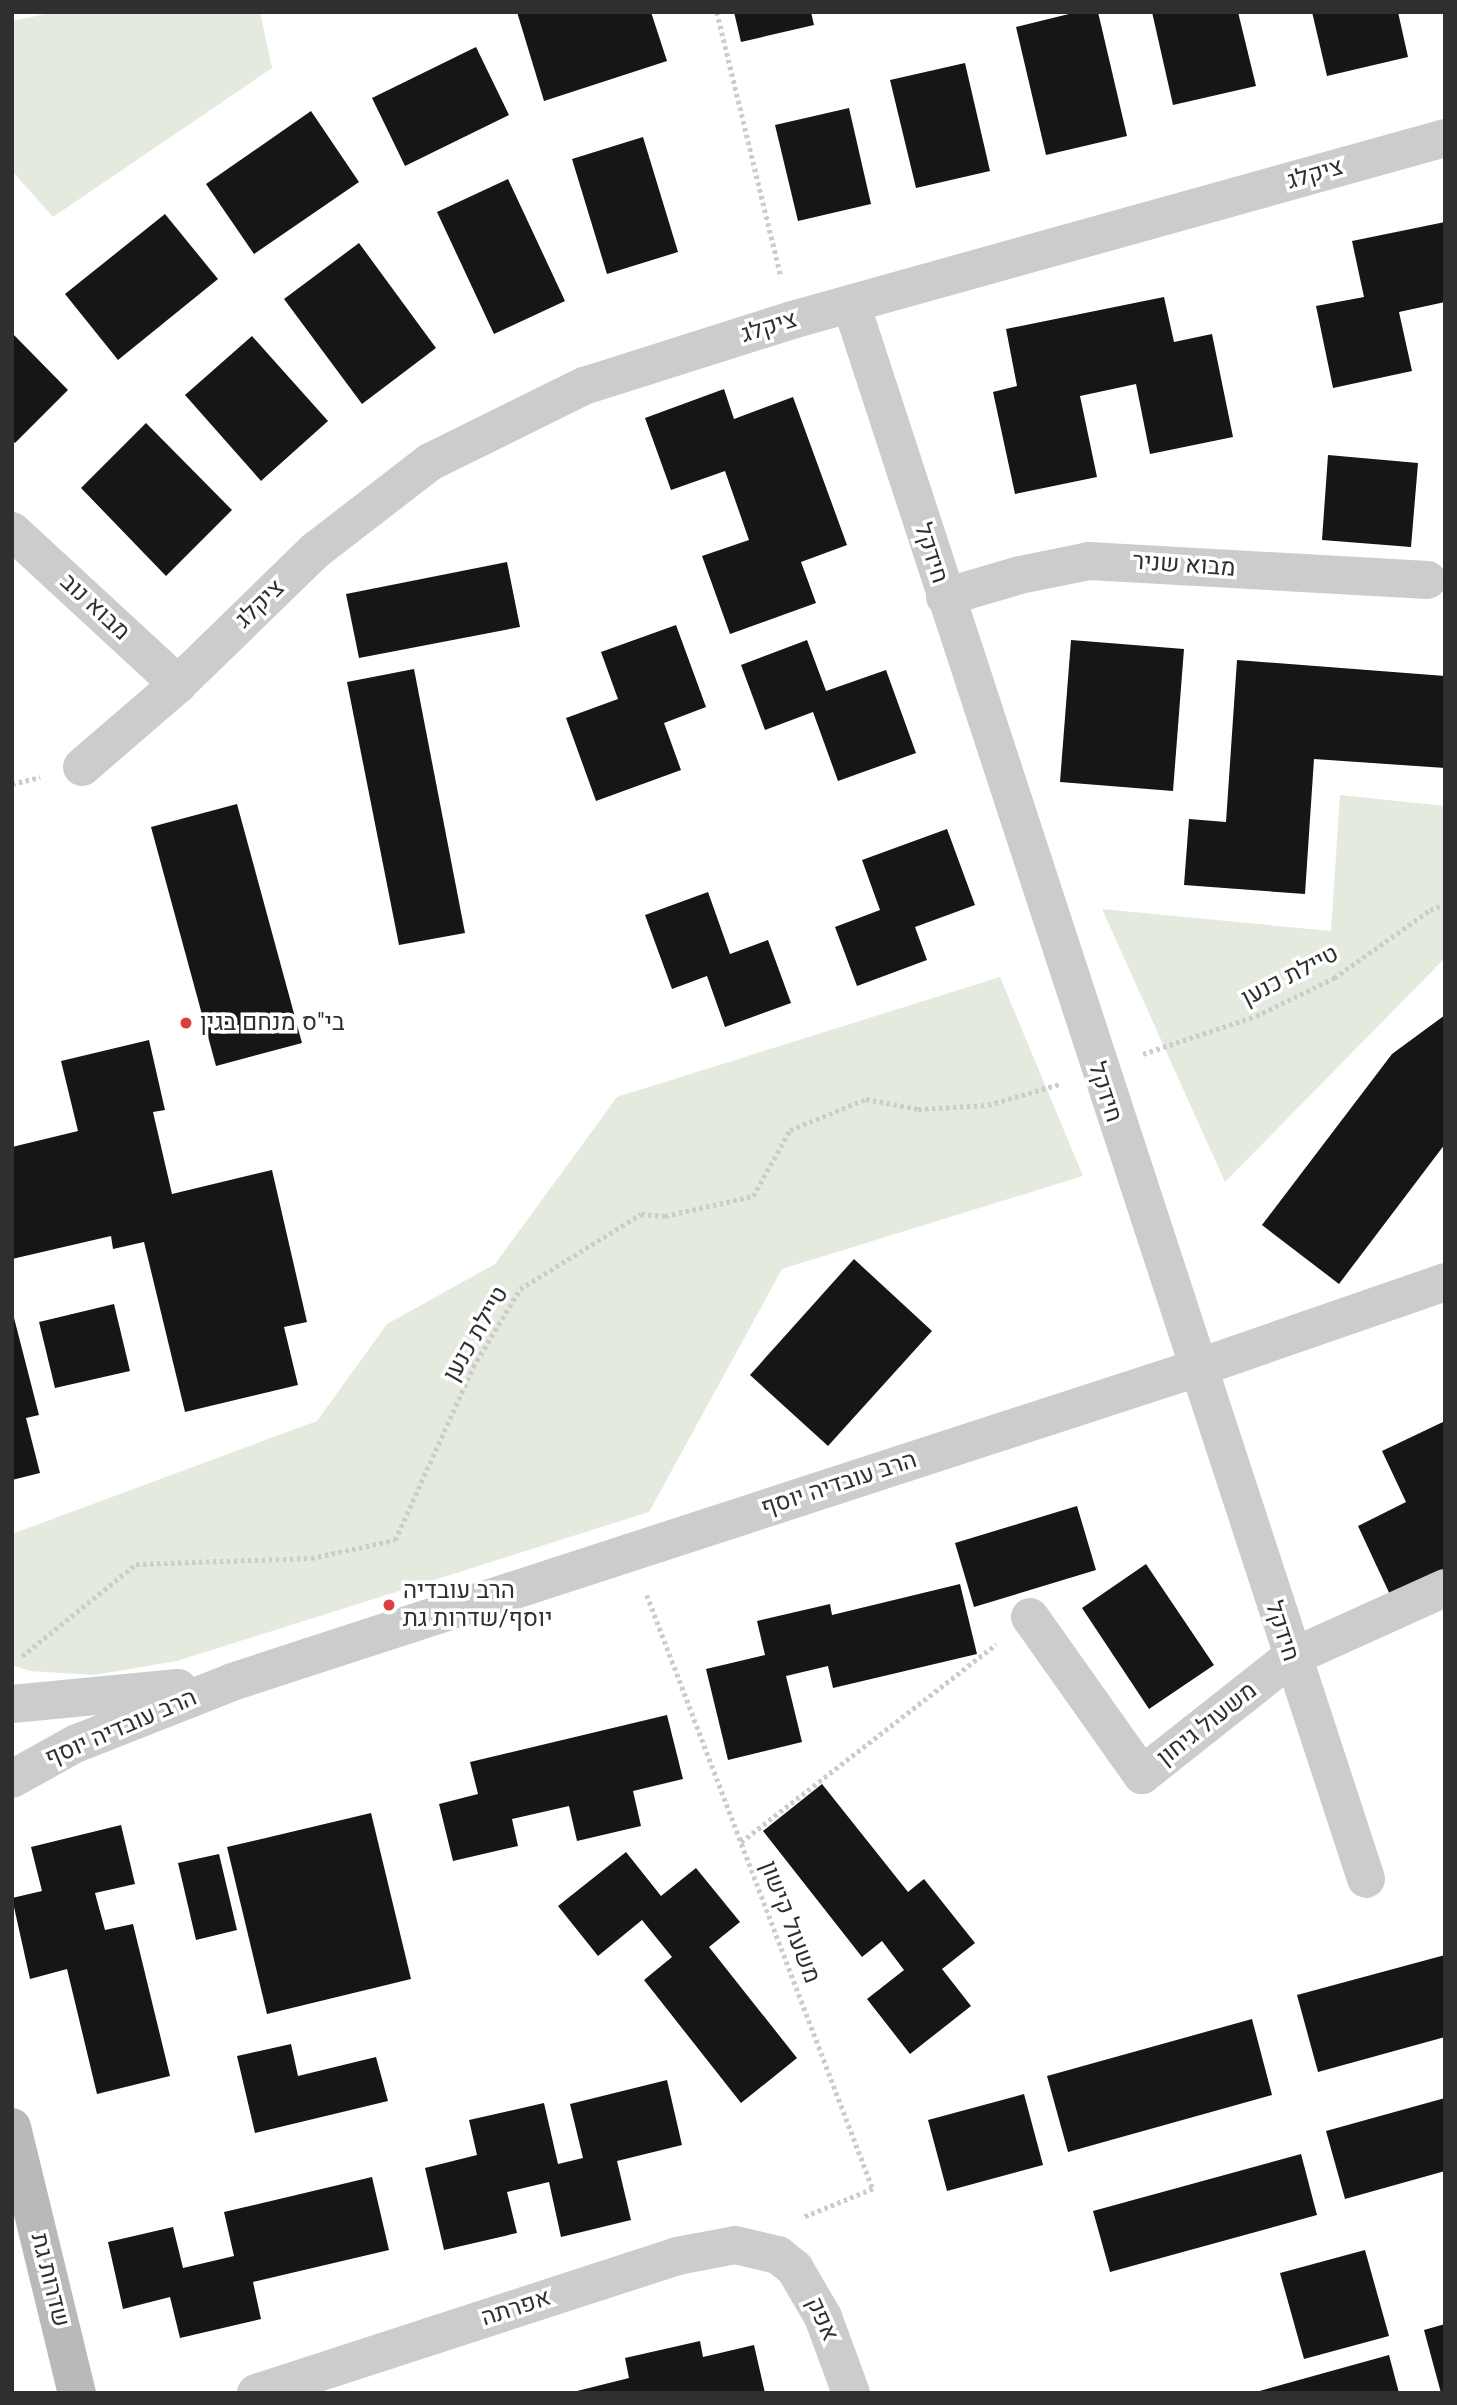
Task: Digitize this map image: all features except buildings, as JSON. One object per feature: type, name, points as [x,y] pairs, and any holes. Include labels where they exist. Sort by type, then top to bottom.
[{"type":"street","name":"ציקלג","points":[[82,767],[178,684],[316,550],[430,463],[584,386],[792,320],[1445,138]]},
{"type":"street","name":"חידקל","points":[[851,304],[1290,1658],[1366,1879]]},
{"type":"street","name":"מבוא נוב","points":[[12,531],[178,684]]},
{"type":"street","name":"מבוא שניר","points":[[945,597],[1020,575],[1089,561],[1427,580]]},
{"type":"street","name":"הרב עובדיה יוסף","points":[[12,1779],[75,1744],[232,1682],[1198,1368],[1445,1282]]},
{"type":"street","name":"משעול גיחון","points":[[1030,1618],[1142,1775],[1290,1658],[1445,1588]]},
{"type":"street","name":"הרב עובדיה יוסף","points":[[12,1704],[232,1682]]},
{"type":"street","name":"שדרות גת","points":[[12,2127],[77,2393]]},
{"type":"street","name":"אפרתה","points":[[256,2393],[704,2249],[735,2245],[778,2255]]},
{"type":"street","name":"אפק","points":[[778,2255],[795,2269],[810,2290],[851,2393]]},
{"type":"path","points":[[717,12],[792,320]]},
{"type":"path","name":"טיילת כנען","points":[[1139,1055],[1256,1016],[1323,984],[1445,904]]},
{"type":"path","name":"טיילת כנען","points":[[12,1662],[136,1564],[310,1558],[396,1539],[474,1367],[520,1289],[641,1214],[665,1216],[753,1196],[790,1130],[866,1099],[918,1109],[988,1105],[1067,1082]]},
{"type":"path","name":"משעול קישון","points":[[631,1552],[873,2189],[794,2221],[778,2255]]},
{"type":"path","points":[[740,1843],[1030,1618]]},
{"type":"shaded area","points":[[55,12],[260,12],[272,68],[53,217],[12,171],[12,21]]},
{"type":"shaded area","points":[[1340,795],[1445,806],[1445,958],[1225,1182],[1102,909],[1331,931]]},
{"type":"shaded area","points":[[1000,977],[1083,1176],[782,1269],[649,1512],[177,1661],[94,1675],[30,1671],[12,1665],[12,1534],[317,1421],[387,1324],[495,1264],[617,1097]]},
{"type":"place","name":"בי\"ס מנחם בגין","points":[[186,1023]]},
{"type":"place","name":"הרב עובדיה יוסף/שדרות גת","points":[[389,1605]]}]
